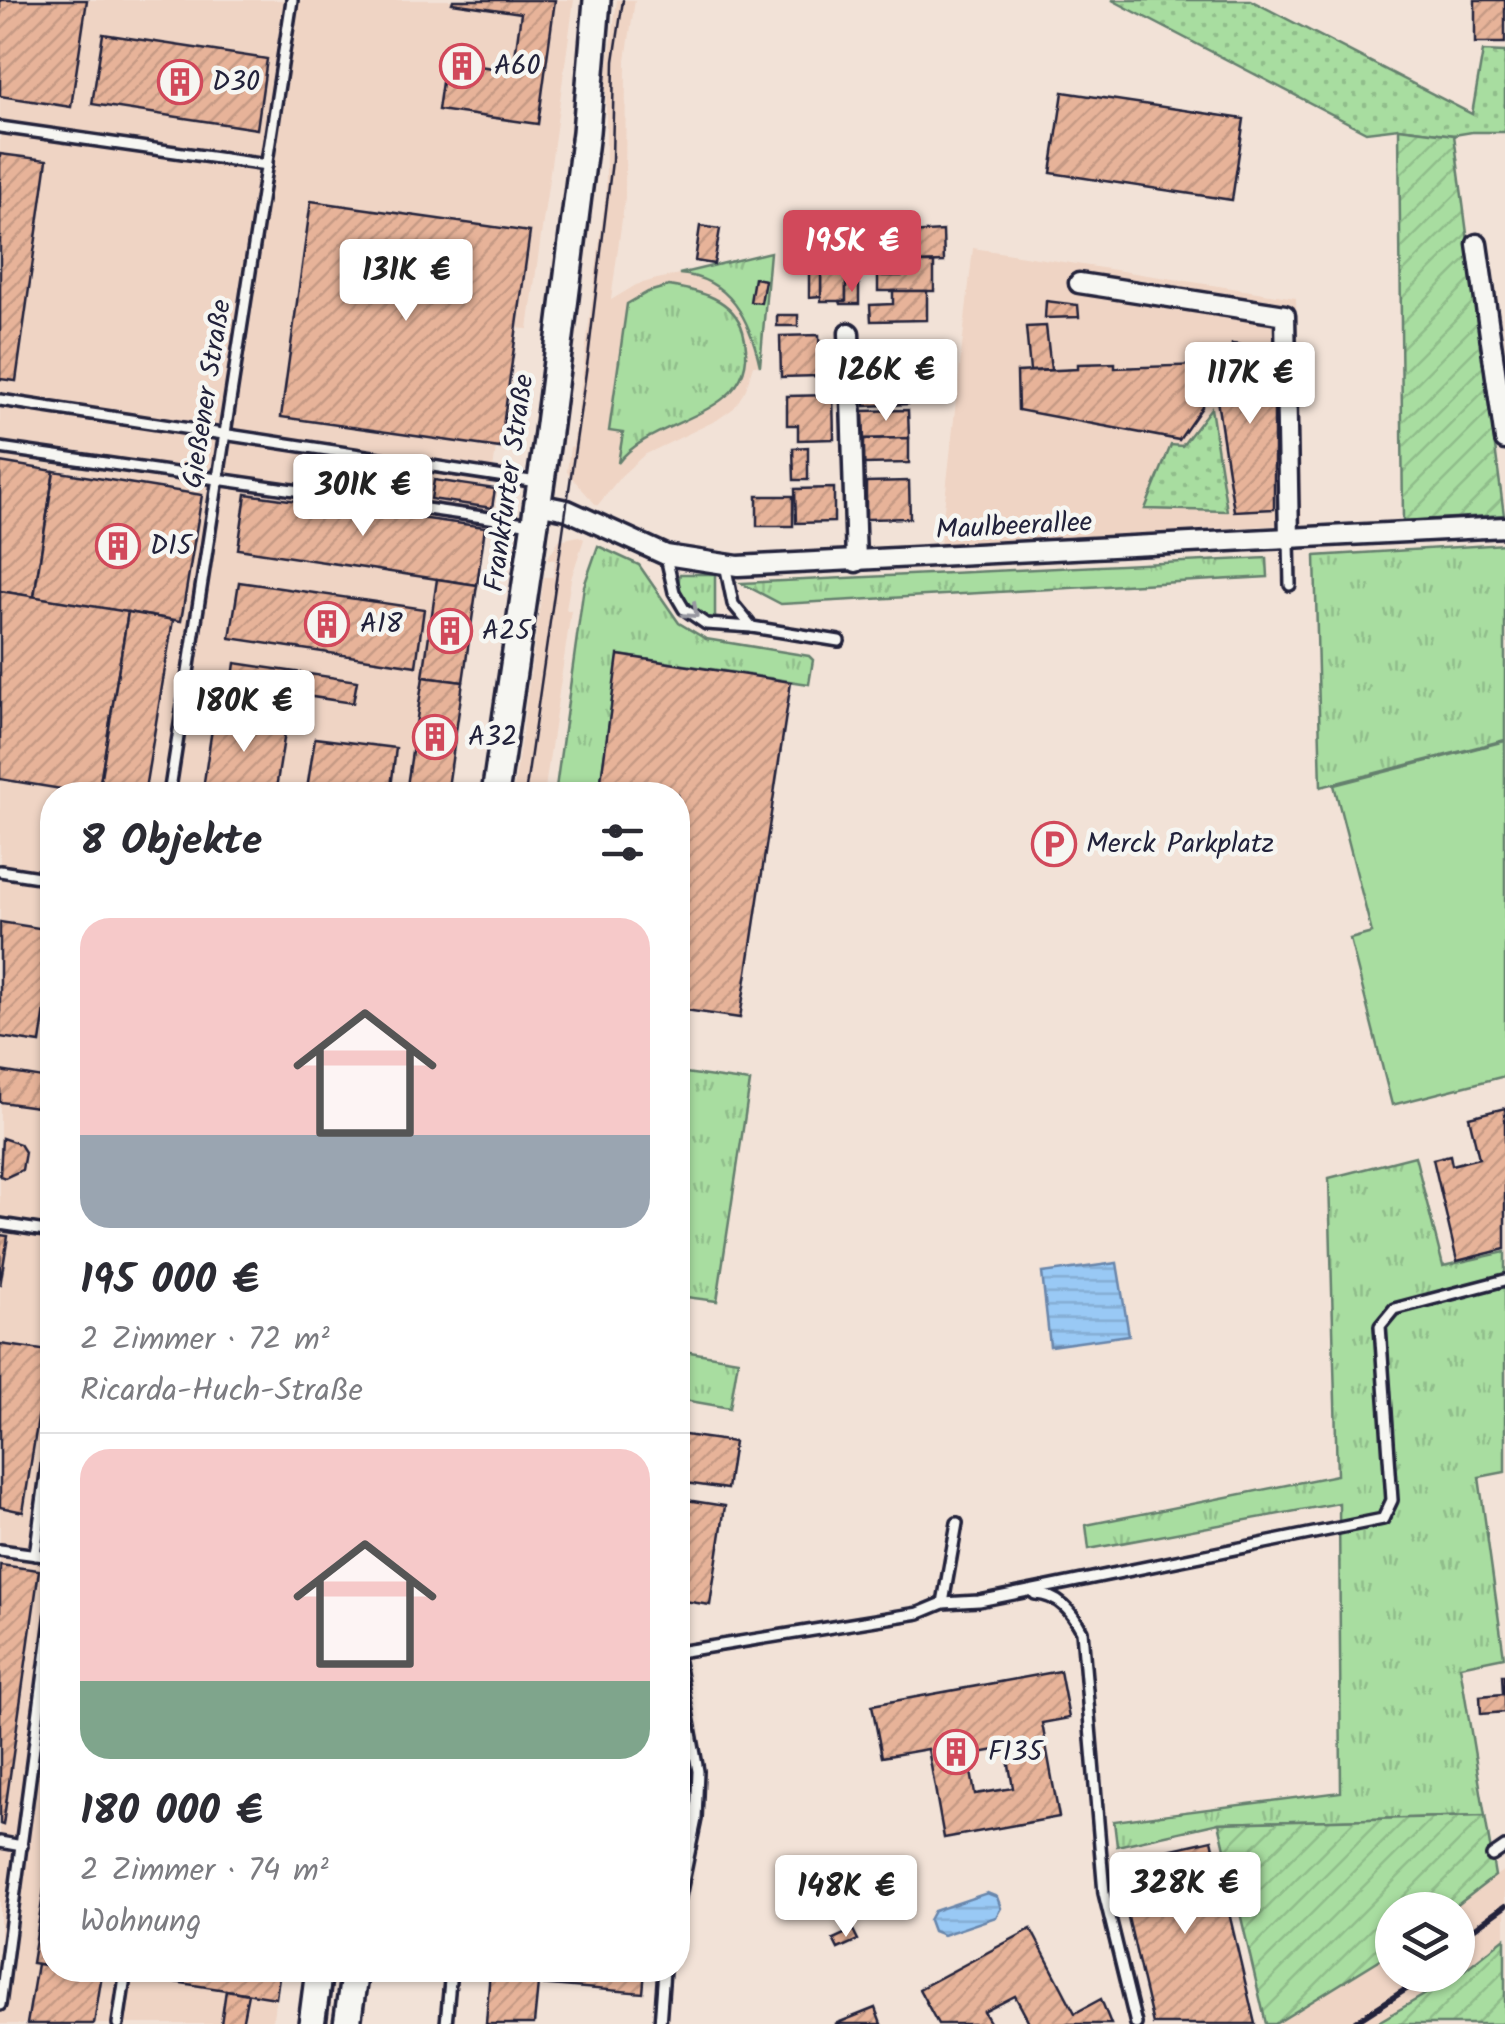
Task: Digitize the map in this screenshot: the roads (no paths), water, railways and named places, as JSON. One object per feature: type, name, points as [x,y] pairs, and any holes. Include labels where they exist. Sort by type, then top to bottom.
[{"type":"main road","name":"Frankfurter Straße","points":[[497,782],[586,132],[598,0]]},
{"type":"main road","points":[[312,2024],[318,1982]]},
{"type":"main road","points":[[348,2024],[353,1982]]},
{"type":"street","points":[[1477,244],[1505,440]]},
{"type":"street","points":[[1079,283],[1285,315],[1289,540]]},
{"type":"street","points":[[848,333],[856,562]]},
{"type":"street","name":"Maulbeerallee","points":[[537,504],[567,510],[666,555],[725,564],[856,562],[1505,527]]},
{"type":"lane","name":"Gießener Straße","points":[[171,782],[292,0]]},
{"type":"lane","points":[[0,127],[267,165]]},
{"type":"lane","points":[[0,400],[224,434],[537,504]]},
{"type":"lane","points":[[0,448],[217,479],[537,504]]},
{"type":"lane","points":[[1289,540],[1290,585]]},
{"type":"lane","points":[[666,555],[674,592],[684,610],[706,624],[839,641]]},
{"type":"lane","points":[[725,564],[733,604],[752,627]]},
{"type":"lane","points":[[0,872],[40,877]]},
{"type":"lane","points":[[0,1224],[40,1230]]},
{"type":"lane","points":[[690,1650],[919,1613],[943,1603],[979,1602],[1383,1519],[1392,1500],[1380,1326],[1394,1308],[1505,1280]]},
{"type":"lane","points":[[35,1556],[40,1519]]},
{"type":"lane","points":[[943,1603],[956,1524]]},
{"type":"lane","points":[[0,1550],[40,1556]]},
{"type":"lane","points":[[1021,1594],[1046,1594],[1070,1610],[1082,1632],[1104,1893],[1136,2024]]},
{"type":"lane","points":[[0,2005],[40,1706]]},
{"type":"lane","points":[[690,1727],[698,1770],[696,1819],[690,1848]]},
{"type":"lane","points":[[0,1842],[22,1846]]},
{"type":"lane","points":[[1492,1856],[1505,1847]]},
{"type":"lane","points":[[118,2024],[124,1982]]},
{"type":"lane","points":[[446,2024],[450,1982]]},
{"type":"lane","points":[[660,2024],[663,1982]]},
{"type":"water","points":[[1117,1263],[1129,1335],[1050,1346],[1042,1273]]},
{"type":"water","points":[[987,1893],[997,1897],[1001,1908],[996,1917],[943,1935],[933,1931],[929,1920],[934,1911]]},
{"type":"tram line","points":[[527,782],[588,358],[612,161],[614,61],[623,0]]},
{"type":"tram line","points":[[325,2024],[331,1982]]},
{"type":"railway","points":[[1475,1928],[1505,1906]]},
{"type":"railway","points":[[1352,2024],[1402,1992]]},
{"type":"place","name":"A60","points":[[462,66]]},
{"type":"place","name":"D30","points":[[180,82]]},
{"type":"place","name":"D15","points":[[118,546]]},
{"type":"place","name":"A18","points":[[327,624]]},
{"type":"place","name":"A25","points":[[450,631]]},
{"type":"place","name":"A32","points":[[435,737]]},
{"type":"place","name":"Merck Parkplatz","points":[[1054,844]]},
{"type":"place","name":"F135","points":[[956,1752]]}]
